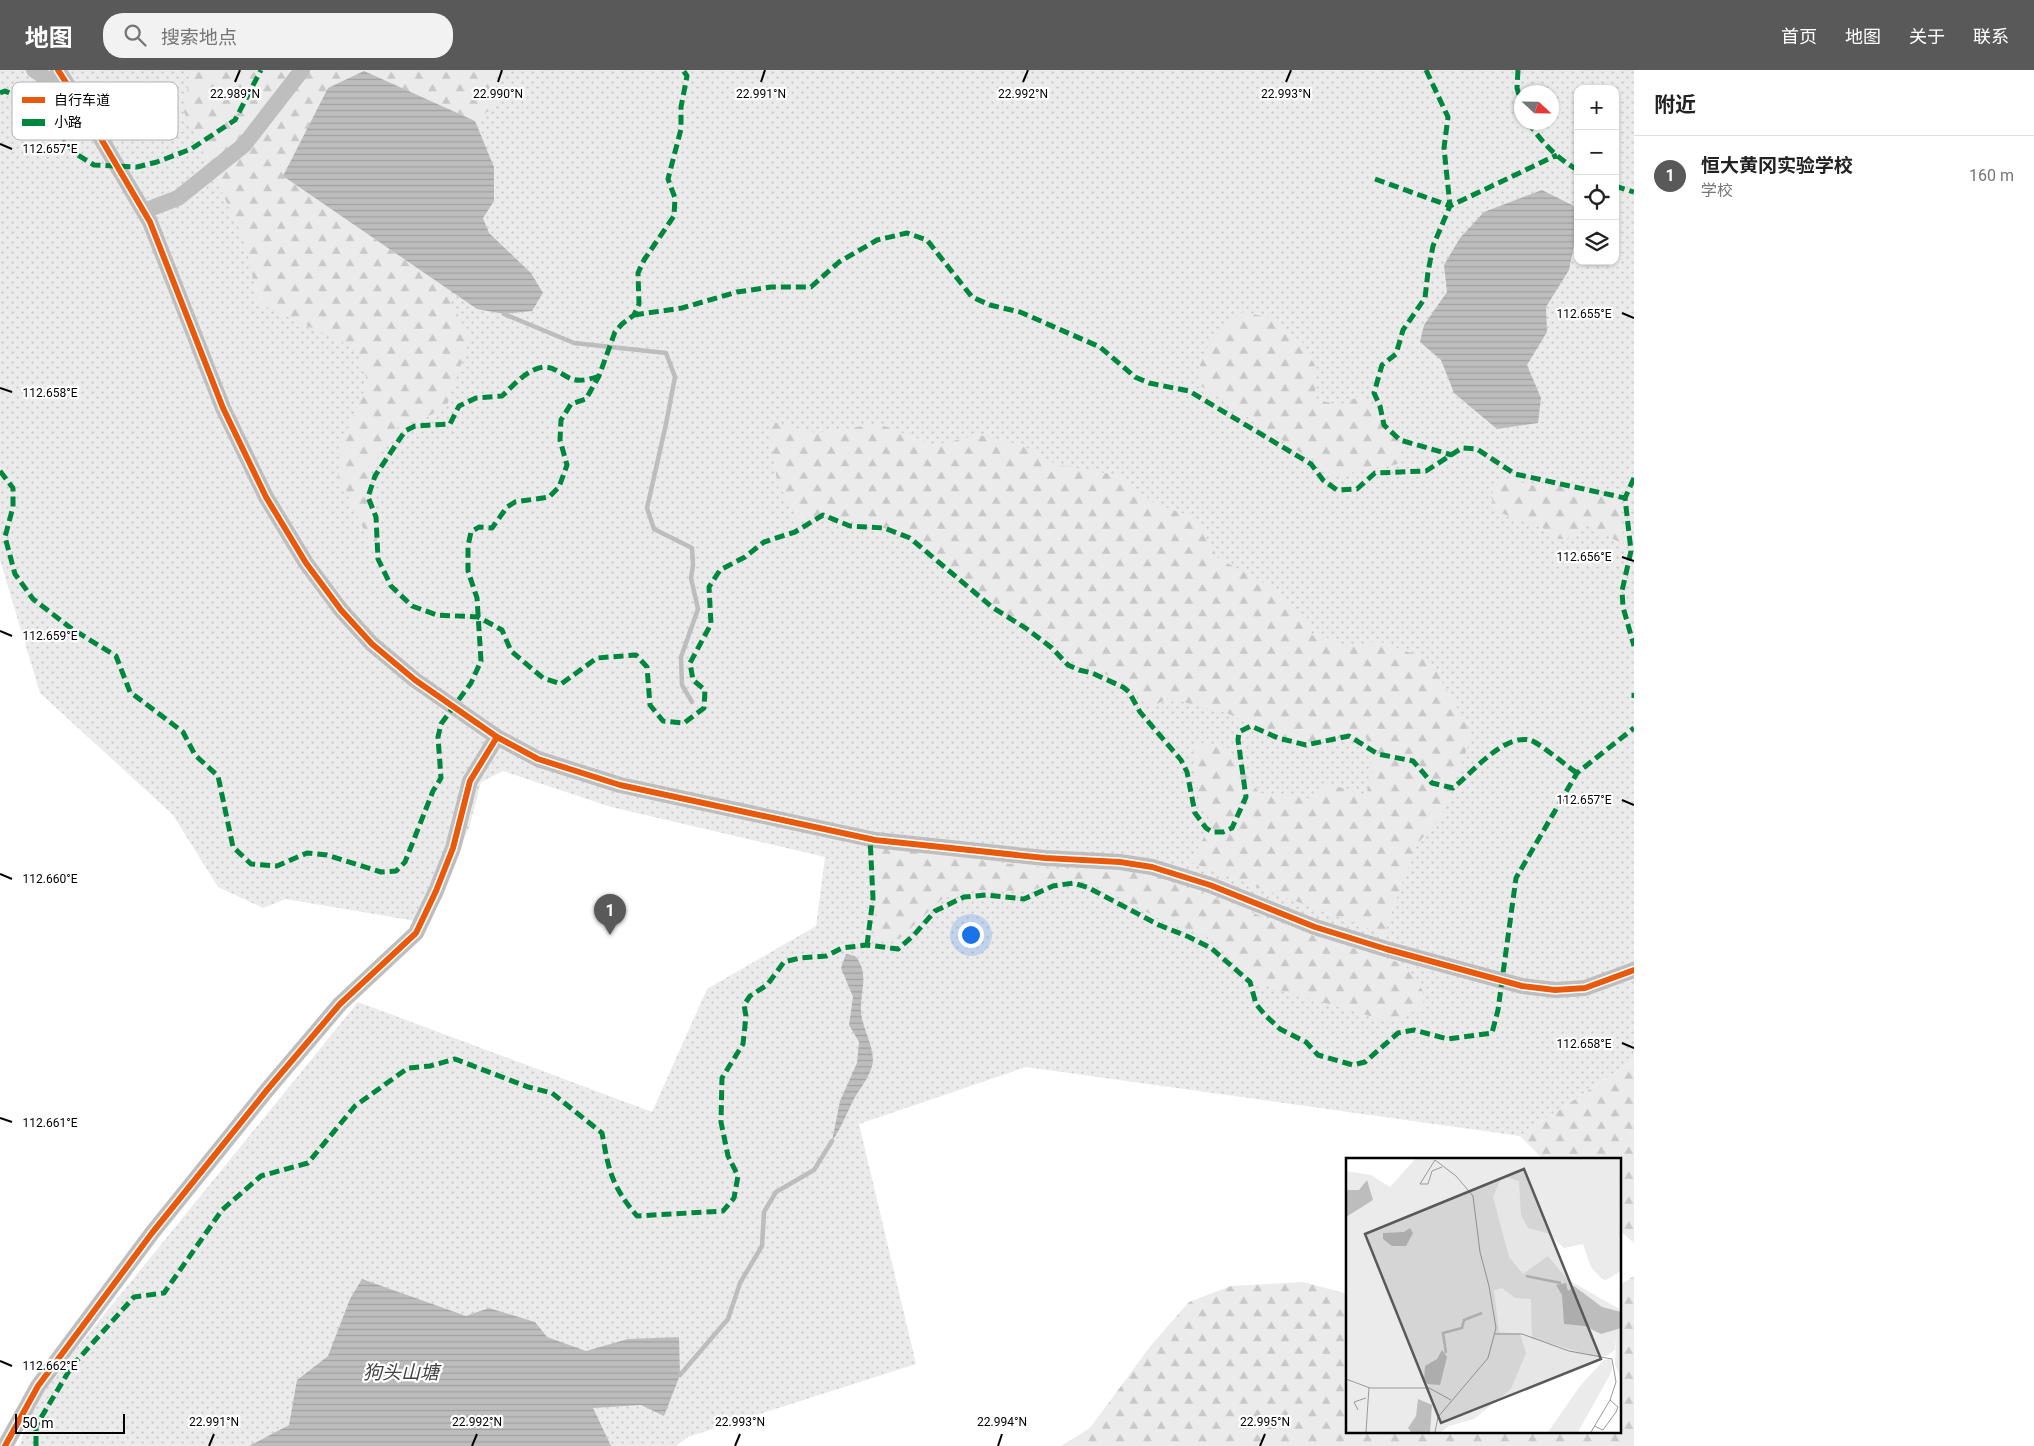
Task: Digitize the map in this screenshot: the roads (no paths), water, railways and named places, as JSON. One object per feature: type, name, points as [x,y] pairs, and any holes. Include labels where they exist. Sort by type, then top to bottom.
[{"type":"street","points":[[34,70],[52,82]]},
{"type":"street","points":[[58,70],[65,82]]},
{"type":"street","points":[[144,211],[178,198],[244,145],[302,70]]},
{"type":"street","points":[[102,140],[150,222],[223,408],[266,497],[306,563],[341,610],[372,644],[415,680],[497,737],[538,759],[620,785],[875,840],[1045,858],[1120,862],[1152,867],[1210,884],[1315,927],[1386,949],[1522,986],[1555,990],[1585,988],[1634,970]]},
{"type":"street","points":[[5,1446],[38,1386],[158,1225],[266,1090],[340,1004],[416,933],[436,891],[453,848],[470,781],[497,737]]},
{"type":"water","points":[[364,71],[475,121],[494,167],[494,201],[483,218],[489,233],[531,273],[543,293],[532,311],[504,314],[477,309],[283,176],[328,88]]},
{"type":"water","points":[[1542,190],[1574,206],[1574,245],[1569,270],[1546,307],[1547,332],[1527,365],[1541,398],[1538,423],[1497,429],[1454,393],[1441,360],[1420,342],[1424,325],[1447,292],[1444,265],[1460,238],[1484,212]]},
{"type":"water","points":[[846,954],[855,956],[860,962],[862,969],[861,1011],[871,1046],[873,1064],[832,1141],[840,1101],[857,1063],[859,1042],[849,1025],[853,997],[841,968]]},
{"type":"water","name":"狗头山塘","points":[[362,1279],[466,1316],[489,1308],[535,1322],[547,1337],[586,1351],[628,1339],[679,1337],[680,1375],[664,1416],[641,1405],[593,1408],[611,1446],[249,1446],[289,1425],[297,1380],[328,1356],[350,1299]]},
{"type":"waterway","points":[[504,314],[574,343],[666,353],[675,377],[647,508],[654,529],[692,548],[693,565],[691,578],[698,609],[681,657],[682,685],[692,702]]},
{"type":"waterway","points":[[680,1375],[728,1319],[740,1283],[762,1246],[764,1212],[776,1192],[814,1170],[832,1141]]},
{"type":"place","name":"恒大黄冈实验学校","points":[[610,935]]}]
